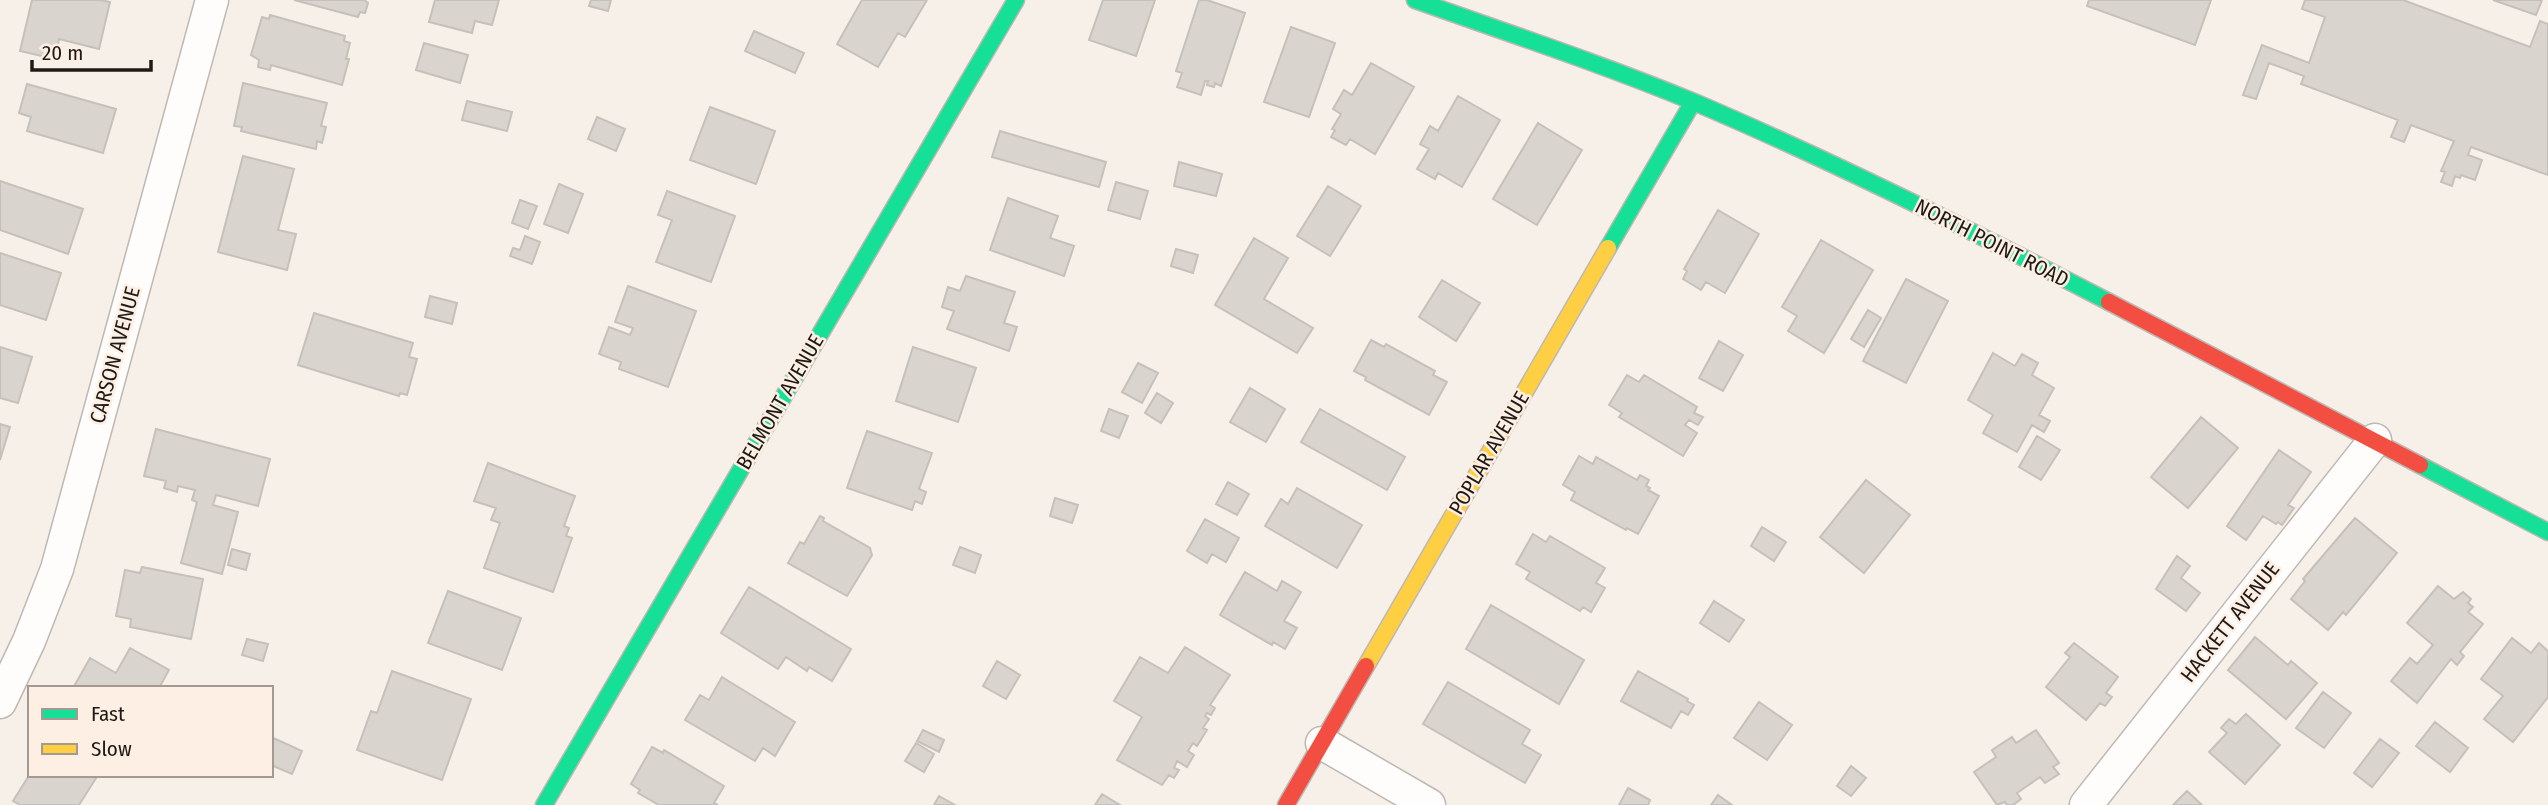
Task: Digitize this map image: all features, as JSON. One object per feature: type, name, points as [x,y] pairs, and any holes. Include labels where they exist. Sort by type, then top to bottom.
[{"type":"street","name":"CARSON AVENUE","points":[[0,702],[29,641],[57,569],[212,0]]},
{"type":"street","name":"BELMONT AVENUE","points":[[544,805],[1016,0]]},
{"type":"street","name":"NORTH POINT ROAD","points":[[1415,0],[1561,51],[1693,102],[1875,184],[2005,248],[2548,532]]},
{"type":"street","name":"POPLAR AVENUE","points":[[1286,805],[1693,102]]},
{"type":"street","name":"HACKETT AVENUE","points":[[2086,805],[2375,440]]},
{"type":"street","points":[[1322,743],[1429,805]]},
{"type":"building","points":[[32,0],[110,2],[99,49],[59,39],[55,59],[20,51]]},
{"type":"building","points":[[294,0],[364,0],[368,3],[365,13],[360,12],[358,17]]},
{"type":"building","points":[[435,0],[499,0],[492,25],[475,21],[472,33],[429,22]]},
{"type":"building","points":[[591,0],[611,0],[608,11],[589,6]]},
{"type":"building","points":[[862,0],[927,0],[905,37],[898,33],[878,67],[837,44]]},
{"type":"building","points":[[1103,0],[1155,0],[1136,56],[1089,40]]},
{"type":"building","points":[[1199,0],[1207,0],[1245,13],[1221,86],[1215,83],[1214,87],[1207,85],[1208,81],[1205,81],[1201,95],[1177,87],[1182,73],[1176,71]]},
{"type":"building","points":[[2089,0],[2211,0],[2195,45],[2087,6]]},
{"type":"building","points":[[2305,0],[2403,0],[2530,47],[2540,21],[2548,24],[2548,175],[2471,147],[2468,155],[2482,160],[2475,180],[2461,175],[2460,178],[2455,176],[2452,186],[2441,182],[2445,172],[2441,171],[2454,141],[2411,125],[2404,142],[2391,137],[2398,120],[2301,84],[2304,76],[2269,63],[2256,99],[2243,95],[2262,45],[2309,63],[2325,17],[2302,9]]},
{"type":"building","points":[[2493,0],[2542,0],[2536,15]]},
{"type":"building","points":[[270,15],[345,36],[344,41],[350,43],[342,85],[271,65],[270,70],[258,67],[259,60],[251,55],[262,17],[269,19]]},
{"type":"building","points":[[1291,27],[1335,43],[1309,117],[1264,102]]},
{"type":"building","points":[[754,31],[804,53],[795,73],[745,51]]},
{"type":"building","points":[[424,43],[468,55],[460,83],[416,70]]},
{"type":"building","points":[[1371,63],[1414,87],[1375,154],[1350,139],[1346,145],[1331,137],[1335,130],[1332,129],[1341,114],[1333,109],[1344,90],[1352,95]]},
{"type":"building","points":[[243,83],[327,103],[321,126],[326,127],[322,143],[317,141],[316,149],[241,131],[242,127],[234,126]]},
{"type":"building","points":[[27,84],[116,109],[103,153],[27,131],[31,117],[19,113]]},
{"type":"building","points":[[1458,96],[1500,120],[1462,187],[1438,173],[1435,179],[1417,169],[1429,149],[1420,144],[1430,126],[1438,131]]},
{"type":"building","points":[[467,101],[512,112],[507,131],[462,120]]},
{"type":"building","points":[[710,107],[775,131],[756,184],[690,160]]},
{"type":"building","points":[[597,117],[625,129],[616,151],[588,139]]},
{"type":"building","points":[[1538,123],[1582,150],[1537,225],[1493,199]]},
{"type":"building","points":[[1000,131],[1106,162],[1099,187],[992,157]]},
{"type":"building","points":[[243,156],[294,169],[278,230],[296,234],[287,270],[218,252]]},
{"type":"building","points":[[1179,162],[1222,174],[1216,196],[1174,186]]},
{"type":"building","points":[[0,181],[83,209],[68,254],[0,230]]},
{"type":"building","points":[[1116,182],[1148,191],[1140,219],[1108,210]]},
{"type":"building","points":[[559,184],[583,194],[568,233],[544,224]]},
{"type":"building","points":[[1328,186],[1361,206],[1330,256],[1297,236]]},
{"type":"building","points":[[667,191],[735,216],[711,282],[656,262],[672,220],[658,215]]},
{"type":"building","points":[[1008,198],[1058,216],[1050,238],[1074,246],[1064,276],[990,250]]},
{"type":"building","points":[[520,200],[537,206],[528,229],[512,223]]},
{"type":"building","points":[[1718,210],[1759,234],[1725,293],[1706,282],[1701,290],[1683,279],[1687,271],[1684,269]]},
{"type":"building","points":[[525,236],[540,242],[532,264],[510,256],[513,248],[520,250]]},
{"type":"building","points":[[1254,238],[1288,258],[1264,299],[1313,328],[1297,353],[1215,305]]},
{"type":"building","points":[[1821,240],[1873,270],[1824,353],[1788,331],[1797,316],[1782,307]]},
{"type":"building","points":[[1176,249],[1198,255],[1193,273],[1171,266]]},
{"type":"building","points":[[0,253],[61,273],[46,320],[0,305]]},
{"type":"building","points":[[966,276],[1015,292],[1004,323],[1017,327],[1009,351],[947,329],[954,311],[942,307],[948,287],[960,291]]},
{"type":"building","points":[[1906,279],[1948,301],[1906,383],[1863,361]]},
{"type":"building","points":[[1442,280],[1480,303],[1456,341],[1419,317]]},
{"type":"building","points":[[628,286],[696,311],[668,387],[619,369],[621,362],[599,354],[609,327],[630,335],[633,328],[615,322]]},
{"type":"building","points":[[430,296],[457,303],[452,324],[425,317]]},
{"type":"building","points":[[1868,310],[1881,318],[1864,347],[1851,339]]},
{"type":"building","points":[[314,313],[413,343],[409,357],[417,359],[407,395],[400,393],[399,396],[298,365]]},
{"type":"building","points":[[1371,340],[1384,347],[1386,344],[1435,371],[1433,375],[1447,382],[1429,415],[1365,380],[1366,377],[1354,371]]},
{"type":"building","points":[[1719,341],[1743,355],[1723,391],[1699,378]]},
{"type":"building","points":[[0,347],[32,357],[18,403],[0,398]]},
{"type":"building","points":[[913,347],[976,368],[958,422],[896,401]]},
{"type":"building","points":[[1993,353],[2015,366],[2022,354],[2038,363],[2032,375],[2054,388],[2039,415],[2050,421],[2044,432],[2032,425],[2017,452],[1983,433],[1993,415],[1968,400]]},
{"type":"building","points":[[1138,363],[1158,373],[1142,403],[1122,392]]},
{"type":"building","points":[[1627,375],[1639,382],[1644,375],[1697,407],[1694,413],[1703,417],[1698,425],[1689,420],[1685,425],[1697,433],[1683,456],[1619,417],[1622,413],[1609,405]]},
{"type":"building","points":[[1250,388],[1285,409],[1266,442],[1230,422]]},
{"type":"building","points":[[1157,393],[1173,403],[1161,423],[1145,413]]},
{"type":"building","points":[[1109,409],[1128,416],[1119,438],[1101,431]]},
{"type":"building","points":[[1320,409],[1405,457],[1387,490],[1301,442]]},
{"type":"building","points":[[2201,417],[2238,448],[2188,508],[2151,477]]},
{"type":"building","points":[[0,424],[10,427],[0,460]]},
{"type":"building","points":[[156,429],[270,459],[258,506],[216,495],[213,505],[238,512],[222,574],[181,563],[197,502],[192,500],[195,490],[178,486],[177,492],[164,488],[166,481],[144,476]]},
{"type":"building","points":[[867,431],[932,453],[919,489],[926,492],[922,504],[915,501],[912,510],[847,488]]},
{"type":"building","points":[[2037,436],[2060,450],[2041,480],[2019,467]]},
{"type":"building","points":[[2279,450],[2311,472],[2288,505],[2294,508],[2282,525],[2263,516],[2246,540],[2227,526]]},
{"type":"building","points":[[1579,456],[1593,464],[1596,457],[1637,480],[1640,475],[1649,480],[1646,486],[1650,488],[1648,490],[1659,496],[1638,534],[1571,500],[1575,492],[1563,485]]},
{"type":"building","points":[[488,463],[575,496],[564,526],[569,528],[566,536],[572,538],[553,592],[484,568],[500,523],[491,520],[496,508],[474,501]]},
{"type":"building","points":[[1866,480],[1910,515],[1864,573],[1820,537]]},
{"type":"building","points":[[1228,482],[1249,494],[1237,515],[1216,504]]},
{"type":"building","points":[[1297,488],[1362,525],[1337,568],[1265,526],[1281,499],[1288,504]]},
{"type":"building","points":[[1055,498],[1078,505],[1072,523],[1050,516]]},
{"type":"building","points":[[820,516],[824,518],[823,521],[870,548],[872,555],[847,596],[788,563],[800,542],[804,544]]},
{"type":"building","points":[[2355,518],[2397,553],[2346,615],[2343,612],[2328,630],[2291,599],[2305,581],[2303,579]]},
{"type":"building","points":[[1205,519],[1239,538],[1226,562],[1212,554],[1207,563],[1187,551]]},
{"type":"building","points":[[1762,527],[1786,542],[1774,561],[1751,546]]},
{"type":"building","points":[[1533,534],[1546,542],[1550,536],[1605,568],[1596,583],[1605,588],[1591,612],[1583,607],[1580,611],[1526,579],[1530,572],[1516,564]]},
{"type":"building","points":[[960,547],[981,555],[975,573],[953,565]]},
{"type":"building","points":[[232,549],[250,554],[246,570],[228,565]]},
{"type":"building","points":[[2177,556],[2190,566],[2181,578],[2200,593],[2186,611],[2156,589]]},
{"type":"building","points":[[142,567],[203,579],[191,639],[130,627],[131,619],[116,616],[125,570],[140,573]]},
{"type":"building","points":[[1245,572],[1277,591],[1282,581],[1301,592],[1284,621],[1297,628],[1285,649],[1273,642],[1272,645],[1220,615]]},
{"type":"building","points":[[2438,586],[2454,599],[2463,592],[2471,599],[2468,603],[2473,607],[2468,612],[2483,624],[2460,652],[2464,656],[2457,665],[2451,659],[2417,703],[2391,681],[2410,658],[2417,664],[2433,645],[2407,623]]},
{"type":"building","points":[[749,587],[851,649],[832,681],[809,667],[807,671],[786,657],[778,669],[721,633]]},
{"type":"building","points":[[448,591],[521,618],[502,670],[428,643]]},
{"type":"building","points":[[1714,601],[1744,620],[1729,642],[1700,623]]},
{"type":"building","points":[[1491,605],[1584,660],[1559,704],[1466,649]]},
{"type":"building","points":[[2255,637],[2288,665],[2291,661],[2317,683],[2286,719],[2228,670]]},
{"type":"building","points":[[2512,638],[2531,653],[2539,643],[2548,651],[2548,697],[2513,742],[2484,719],[2503,696],[2481,679]]},
{"type":"building","points":[[247,639],[268,644],[263,661],[242,655]]},
{"type":"building","points":[[2074,643],[2118,677],[2106,693],[2112,697],[2105,706],[2100,703],[2086,720],[2046,687],[2070,657],[2065,653]]},
{"type":"building","points":[[1185,647],[1230,675],[1210,705],[1215,708],[1211,715],[1207,713],[1205,716],[1209,719],[1203,728],[1207,730],[1197,746],[1193,743],[1188,751],[1194,755],[1187,767],[1177,761],[1174,768],[1179,770],[1174,778],[1169,775],[1162,785],[1117,760],[1142,717],[1114,701],[1140,657],[1168,673]]},
{"type":"building","points":[[130,648],[169,670],[160,686],[74,686],[90,658],[116,673]]},
{"type":"building","points":[[997,661],[1020,675],[1006,699],[983,686]]},
{"type":"building","points":[[392,671],[471,699],[442,780],[357,750],[371,711],[377,713]]},
{"type":"building","points":[[1638,671],[1688,699],[1687,701],[1694,705],[1688,715],[1681,711],[1671,728],[1621,701]]},
{"type":"building","points":[[722,677],[795,722],[775,756],[763,748],[755,761],[685,720],[700,695],[709,700]]},
{"type":"building","points":[[1448,682],[1530,730],[1522,744],[1541,755],[1525,783],[1423,724]]},
{"type":"building","points":[[2323,692],[2351,713],[2324,748],[2296,728]]},
{"type":"building","points":[[1759,702],[1792,725],[1767,760],[1734,738]]},
{"type":"building","points":[[2246,714],[2280,745],[2245,784],[2209,752],[2227,733],[2221,728],[2229,719],[2236,724]]},
{"type":"building","points":[[2435,722],[2468,748],[2450,772],[2416,746]]},
{"type":"building","points":[[923,730],[944,740],[939,752],[917,741]]},
{"type":"building","points":[[2036,730],[2059,763],[2053,767],[2059,774],[2045,783],[2040,777],[2017,793],[2021,799],[2013,805],[2007,805],[2005,802],[1997,805],[1974,772],[1996,757],[1992,750],[2012,737],[2016,743]]},
{"type":"building","points":[[273,738],[302,751],[292,774],[273,766]]},
{"type":"building","points":[[2380,739],[2399,753],[2372,787],[2354,773]]},
{"type":"building","points":[[916,743],[934,754],[924,772],[905,761]]},
{"type":"building","points":[[652,747],[663,753],[664,750],[724,786],[714,803],[718,805],[659,805],[638,793],[640,790],[631,784]]},
{"type":"building","points":[[1851,766],[1866,778],[1851,796],[1837,786]]},
{"type":"building","points":[[28,777],[97,777],[79,805],[20,805],[13,801]]},
{"type":"building","points":[[1628,788],[1650,800],[1648,805],[1619,805]]},
{"type":"building","points":[[2187,791],[2202,805],[2173,805]]},
{"type":"building","points":[[1102,794],[1120,805],[1095,805]]},
{"type":"building","points":[[1718,795],[1732,805],[1711,805]]},
{"type":"building","points":[[939,796],[955,805],[934,805]]},
{"type":"traffic: fast","points":[[544,805],[1016,0]]},
{"type":"traffic: fast","points":[[1415,0],[1625,75],[1747,125],[1903,198],[2109,302]]},
{"type":"traffic: fast","points":[[1608,248],[1693,102]]},
{"type":"traffic: fast","points":[[2420,465],[2548,532]]},
{"type":"traffic: slow","points":[[1366,666],[1608,248]]},
{"type":"traffic: jam","points":[[2109,302],[2420,465]]},
{"type":"traffic: jam","points":[[1286,805],[1366,666]]}]
